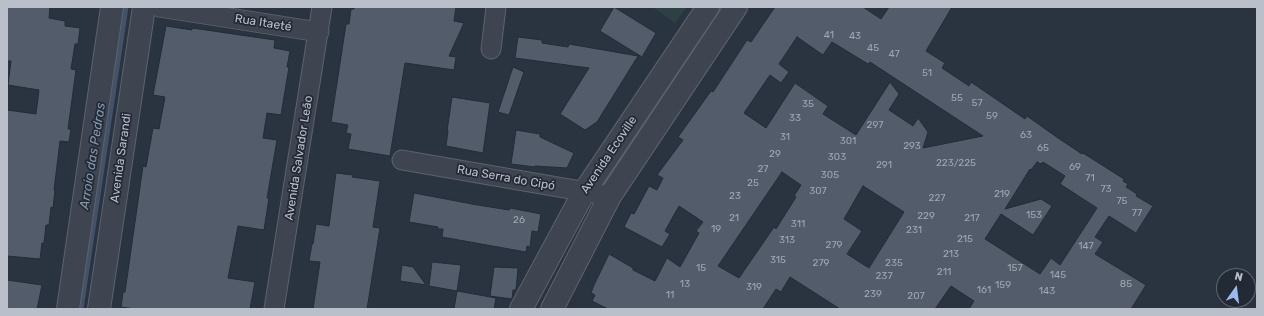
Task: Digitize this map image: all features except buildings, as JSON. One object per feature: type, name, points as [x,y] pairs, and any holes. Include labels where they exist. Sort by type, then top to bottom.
[{"type":"street","points":[[68,309],[112,7]]},
{"type":"street","name":"Avenida Sarandi","points":[[99,309],[144,7]]},
{"type":"street","name":"Rua Itaeté","points":[[159,7],[319,32]]},
{"type":"street","name":"Avenida Salvador Leão","points":[[274,309],[322,7]]},
{"type":"street","points":[[491,50],[496,7]]},
{"type":"street","name":"Avenida Ecoville","points":[[521,309],[584,192],[708,7]]},
{"type":"street","name":"Avenida Ecoville","points":[[552,309],[610,196],[736,7]]},
{"type":"street","name":"Rua Serra do Cipó","points":[[402,160],[610,196]]},
{"type":"shaded area","points":[[652,7],[687,7],[675,23]]},
{"type":"waterway","name":"Arroio das Pedras","points":[[81,309],[126,7]]}]
